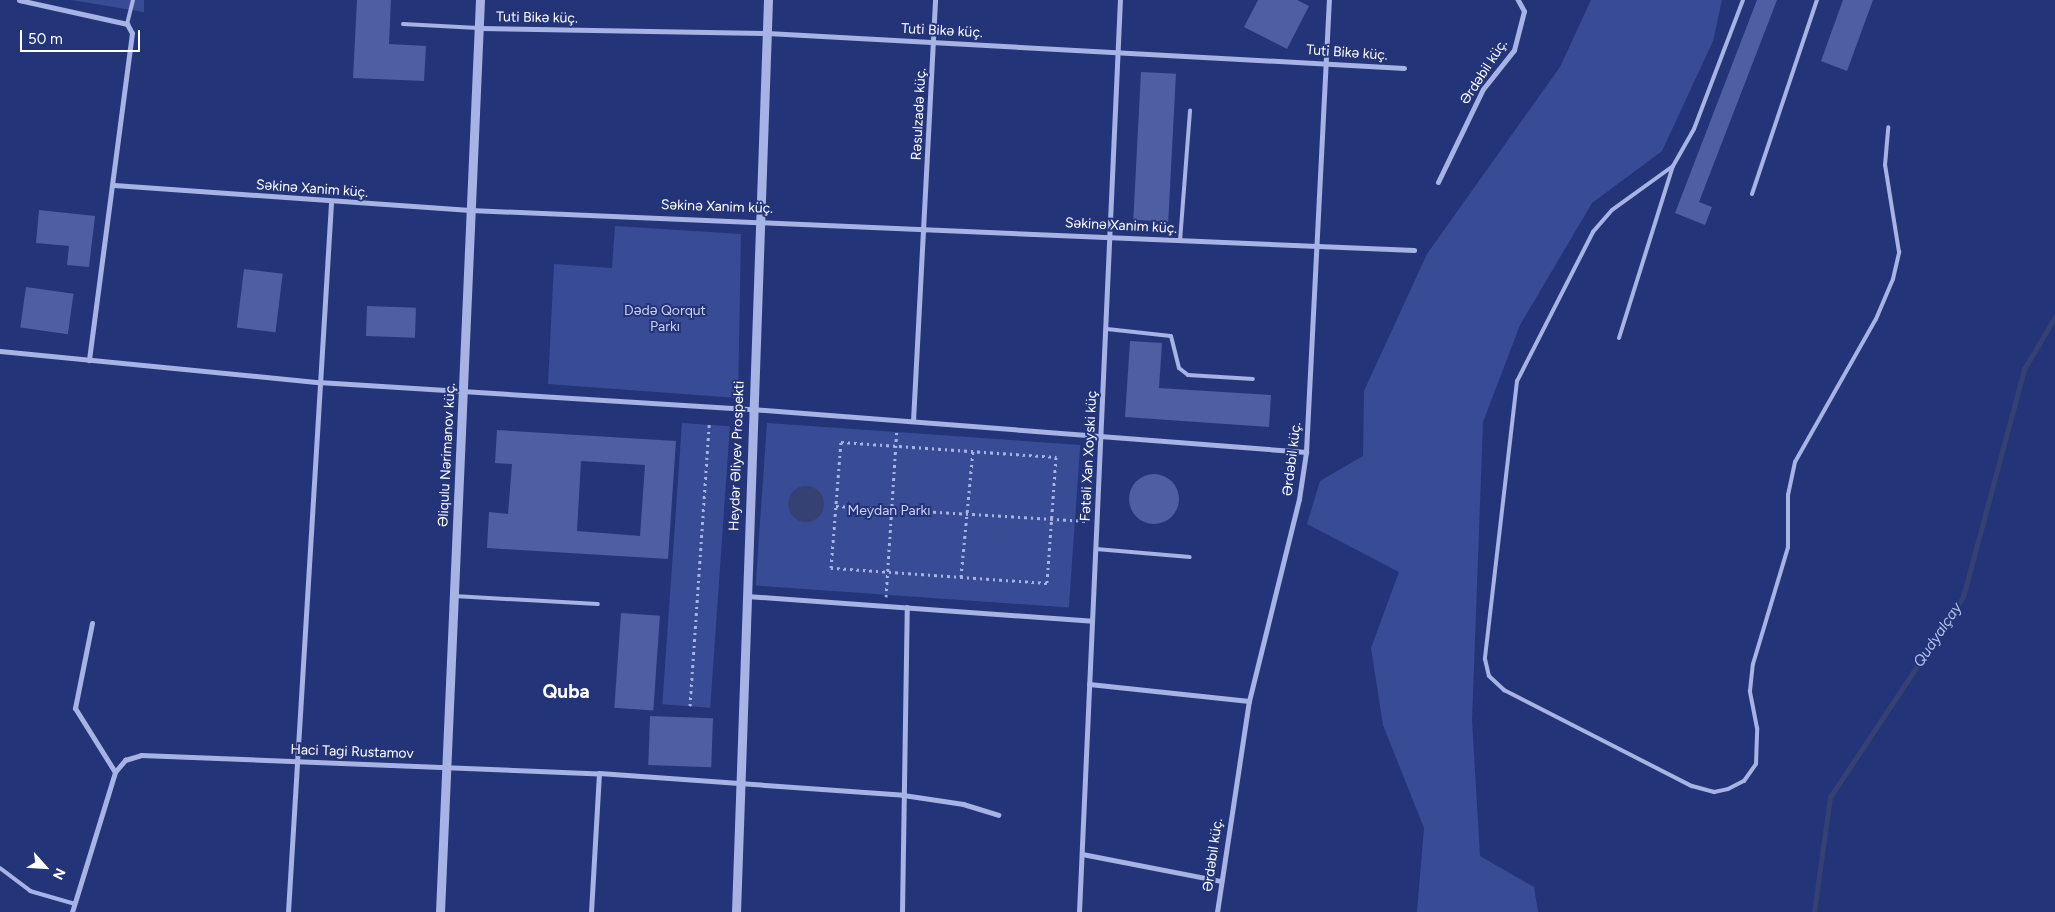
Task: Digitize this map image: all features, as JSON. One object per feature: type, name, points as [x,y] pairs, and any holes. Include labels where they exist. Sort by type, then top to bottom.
[{"type":"street","points":[[19,0],[127,24],[133,42],[89,360]]},
{"type":"street","name":"Əliqulu Nərimanov küç.","points":[[440,912],[480,0]]},
{"type":"street","name":"Heydər Əliyev Prospekti","points":[[736,912],[752,409],[768,0]]},
{"type":"street","name":"Rəsulzadə küç.","points":[[913,421],[935,0]]},
{"type":"street","name":"Fətəli Xan Xoyski küç","points":[[1079,912],[1102,436],[1120,0]]},
{"type":"street","name":"Ərdəbil küç.","points":[[1217,912],[1220,881],[1249,701],[1299,498],[1306,452],[1318,248],[1329,0]]},
{"type":"street","name":"Ərdəbil küç.","points":[[1438,182],[1483,89],[1514,50],[1524,11],[1518,0]]},
{"type":"street","name":"Tuti Bikə küç.","points":[[480,28],[767,34],[1118,50],[1404,68]]},
{"type":"street","name":"Səkinə Xanim küç.","points":[[114,185],[331,202],[470,210],[760,219],[1318,248],[1414,250]]},
{"type":"street","points":[[288,912],[295,761],[331,202]]},
{"type":"street","points":[[0,351],[318,382],[752,409],[1306,452]]},
{"type":"street","points":[[747,596],[1092,621]]},
{"type":"street","points":[[902,912],[907,607]]},
{"type":"street","points":[[72,912],[115,772],[75,708],[92,623]]},
{"type":"street","points":[[1090,684],[1249,701]]},
{"type":"street","name":"Haci Tagi Rustamov","points":[[115,772],[125,760],[142,755],[599,773],[903,795],[963,804],[998,815]]},
{"type":"street","points":[[591,912],[599,773]]},
{"type":"street","points":[[1082,854],[1220,881]]},
{"type":"lane","points":[[127,24],[133,0]]},
{"type":"lane","points":[[1619,338],[1673,166],[1694,129],[1743,0]]},
{"type":"lane","points":[[1752,194],[1817,0]]},
{"type":"lane","points":[[403,24],[480,28]]},
{"type":"lane","points":[[1180,241],[1190,110]]},
{"type":"lane","points":[[1673,166],[1612,210],[1593,232],[1517,381],[1485,659],[1489,676],[1504,690],[1692,786],[1714,792],[1744,781],[1756,764],[1758,728],[1750,691],[1753,664],[1788,547],[1788,495],[1795,462],[1876,319],[1893,279],[1898,252],[1885,165],[1888,127]]},
{"type":"lane","points":[[1106,329],[1171,336],[1178,368],[1188,375],[1253,379]]},
{"type":"lane","points":[[1096,549],[1190,557]]},
{"type":"lane","points":[[454,596],[598,604]]},
{"type":"lane","points":[[0,868],[30,891],[74,904]]},
{"type":"path","points":[[885,606],[898,421]]},
{"type":"path","points":[[690,706],[709,425]]},
{"type":"path","points":[[841,442],[896,446],[1056,457],[1047,584],[831,568],[841,442]]},
{"type":"path","points":[[961,577],[973,451]]},
{"type":"path","points":[[836,506],[1098,522]]},
{"type":"green space","points":[[71,0],[144,0],[144,12]]},
{"type":"green space","points":[[1591,0],[1722,0],[1713,41],[1662,151],[1592,203],[1520,325],[1483,422],[1472,720],[1480,856],[1534,887],[1538,912],[1417,912],[1424,828],[1383,725],[1371,648],[1399,572],[1307,524],[1320,481],[1363,456],[1364,391],[1427,254],[1560,67]]},
{"type":"green space","name":"Dədə Qorqut Parkı","points":[[615,226],[741,234],[738,398],[548,384],[554,264],[612,268]]},
{"type":"green space","points":[[682,423],[730,426],[710,708],[662,704]]},
{"type":"green space","name":"Meydan Parkı","points":[[767,423],[1080,445],[1069,608],[756,586]]},
{"type":"shaded area","points":[[806,486],[813,487],[819,491],[823,497],[823,511],[819,517],[813,521],[806,522],[799,521],[793,517],[789,511],[788,504],[789,497],[793,491],[799,487]]},
{"type":"building","points":[[357,0],[391,0],[389,44],[426,46],[424,81],[353,78]]},
{"type":"building","points":[[1258,0],[1297,0],[1309,6],[1287,49],[1244,27]]},
{"type":"building","points":[[1757,0],[1777,0],[1699,202],[1712,207],[1705,225],[1675,213]]},
{"type":"building","points":[[1843,0],[1873,0],[1847,71],[1821,61]]},
{"type":"building","points":[[1141,72],[1176,74],[1168,222],[1133,220]]},
{"type":"building","points":[[39,210],[95,216],[89,267],[67,265],[69,246],[36,243]]},
{"type":"building","points":[[244,269],[283,274],[276,332],[237,328]]},
{"type":"building","points":[[26,287],[74,294],[68,334],[20,328]]},
{"type":"building","points":[[367,306],[416,308],[415,338],[366,336]]},
{"type":"building","points":[[1130,341],[1162,343],[1159,388],[1271,395],[1269,427],[1125,417]]},
{"type":"building","points":[[497,430],[676,441],[668,559],[487,548],[489,512],[508,514],[512,464],[495,463]],"holes":[[[581,461],[645,465],[640,536],[577,531]]]},
{"type":"building","points":[[1149,474],[1159,474],[1172,481],[1179,494],[1179,504],[1172,517],[1159,524],[1149,524],[1140,520],[1133,513],[1129,504],[1129,494],[1133,485],[1140,478]]},
{"type":"building","points":[[621,613],[660,616],[653,710],[614,708]]},
{"type":"building","points":[[650,716],[713,718],[711,767],[648,765]]},
{"type":"waterway","name":"Qudyalçay","points":[[1814,912],[1830,797],[1963,597],[2024,369],[2055,317]]},
{"type":"district","name":"Quba","points":[[566,692]]}]
